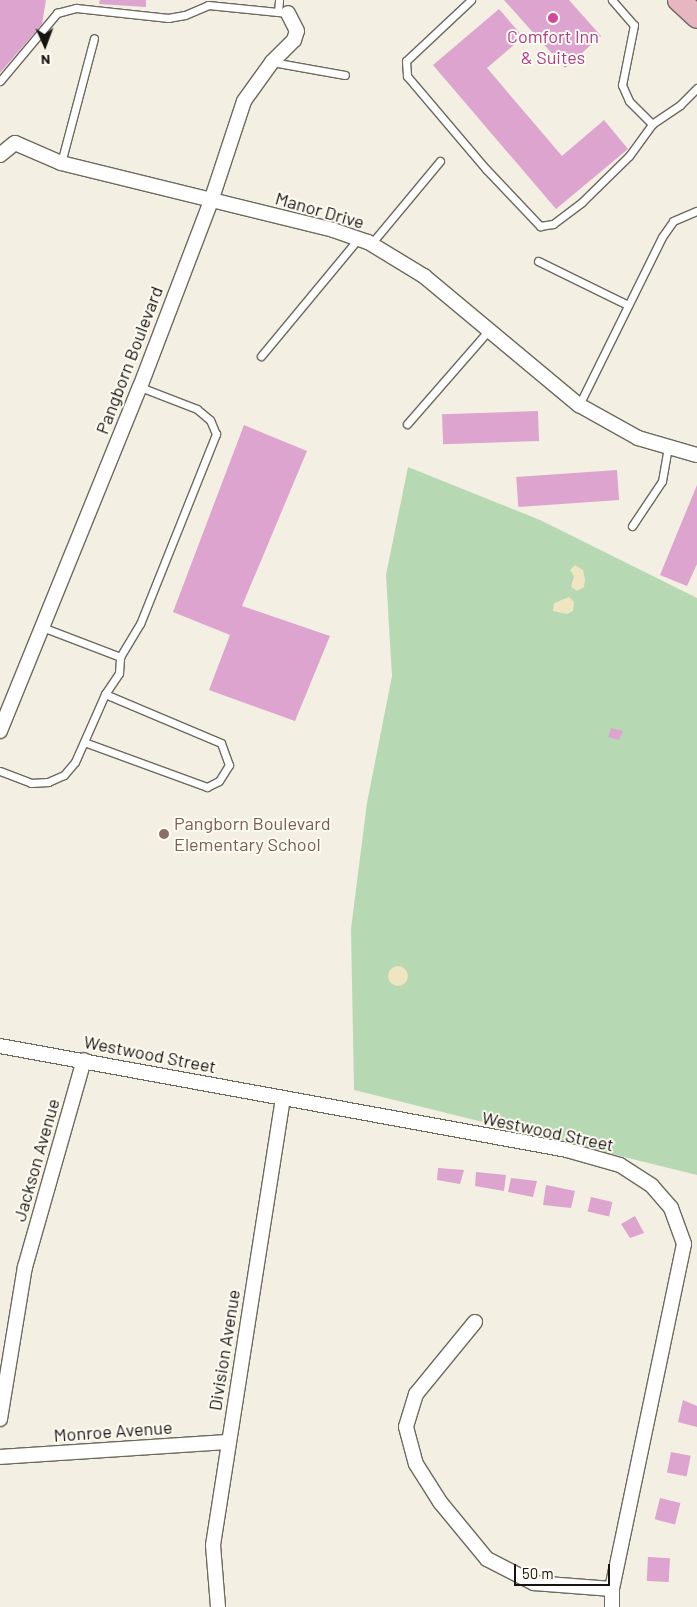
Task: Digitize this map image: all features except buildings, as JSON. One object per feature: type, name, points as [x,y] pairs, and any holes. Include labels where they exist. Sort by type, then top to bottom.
[{"type":"main road","points":[[679,0],[697,17]]},
{"type":"street","name":"Pangborn Boulevard","points":[[0,730],[140,387],[211,201],[244,101],[272,62],[294,40],[297,31],[283,13]]},
{"type":"street","name":"Manor Drive","points":[[0,154],[15,143],[61,163],[365,241],[424,276],[579,405],[617,428],[668,448],[697,455]]},
{"type":"street","name":"Westwood Street","points":[[0,1046],[84,1060],[283,1100],[566,1150],[620,1165],[652,1186],[671,1208],[684,1244],[612,1590],[612,1607]]},
{"type":"street","name":"Jackson Avenue","points":[[0,1419],[25,1267],[84,1060]]},
{"type":"street","name":"Division Avenue","points":[[218,1607],[214,1545],[228,1442],[283,1100]]},
{"type":"street","points":[[475,1322],[416,1394],[406,1427],[416,1464],[440,1502],[487,1559],[534,1584],[612,1590]]},
{"type":"street","name":"Monroe Avenue","points":[[0,1457],[228,1442]]},
{"type":"lane","points":[[0,80],[57,13],[76,8],[168,18],[185,15],[208,5],[235,4],[283,13],[279,0]]},
{"type":"lane","points":[[471,0],[406,61],[407,76],[486,169],[540,226],[553,224],[582,202],[629,156],[652,124],[680,105],[697,88]]},
{"type":"lane","points":[[612,0],[634,25],[622,85],[629,102],[652,124]]},
{"type":"lane","points":[[61,163],[94,38]]},
{"type":"lane","points":[[272,62],[345,75]]},
{"type":"lane","points":[[261,356],[440,161]]},
{"type":"lane","points":[[579,405],[672,221],[697,211]]},
{"type":"lane","points":[[538,261],[628,305]]},
{"type":"lane","points":[[407,424],[489,330]]},
{"type":"lane","points":[[0,772],[31,783],[48,782],[64,775],[76,762],[105,694],[119,673],[120,657],[140,624],[216,434],[210,420],[198,409],[140,387]]},
{"type":"lane","points":[[632,526],[662,481],[668,448]]},
{"type":"lane","points":[[42,627],[120,657]]},
{"type":"lane","points":[[84,742],[206,787],[219,781],[229,765],[220,743],[105,694]]},
{"type":"green space","points":[[408,467],[540,520],[697,598],[697,1175],[354,1090],[351,929],[367,803],[392,676],[386,575]]},
{"type":"sand","points":[[575,565],[583,570],[585,579],[584,587],[577,591],[571,587],[574,576],[570,570]]},
{"type":"sand","points":[[569,597],[574,602],[573,611],[567,614],[553,611],[554,603]]},
{"type":"sand","points":[[398,966],[405,969],[408,976],[405,983],[398,986],[391,983],[388,976],[391,969]]},
{"type":"place","name":"Comfort Inn & Suites","points":[[553,18]]},
{"type":"place","name":"Pangborn Boulevard Elementary School","points":[[164,834]]}]
